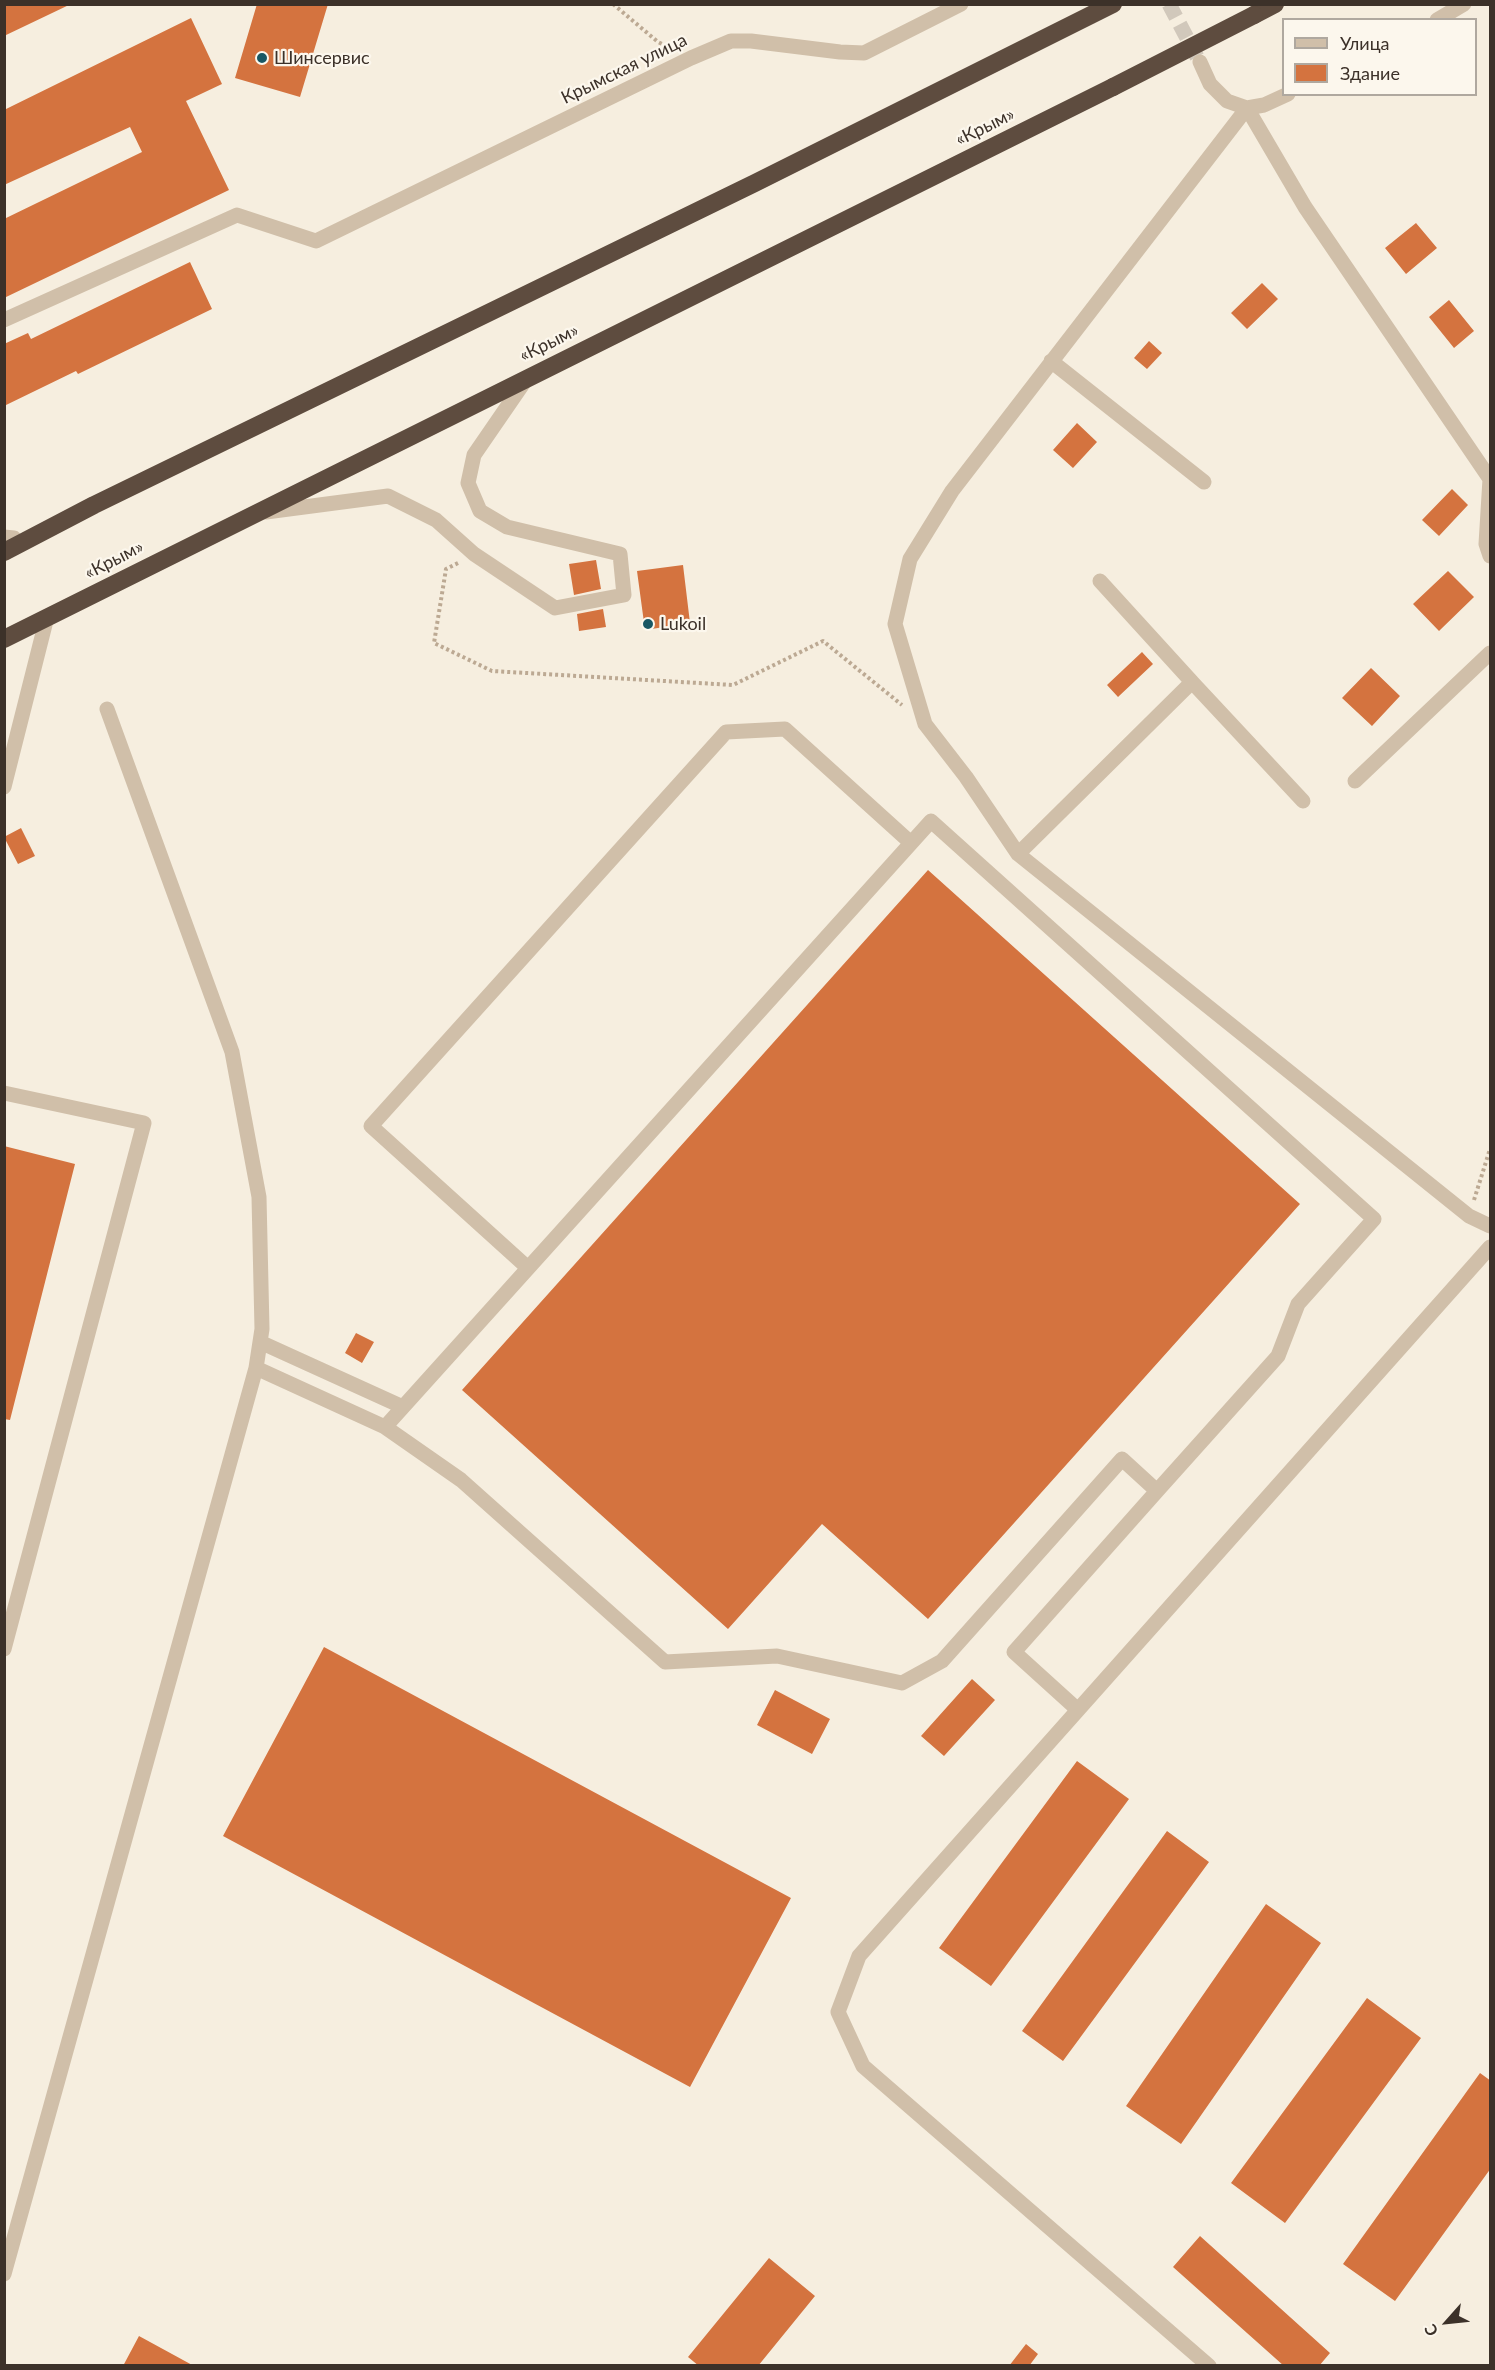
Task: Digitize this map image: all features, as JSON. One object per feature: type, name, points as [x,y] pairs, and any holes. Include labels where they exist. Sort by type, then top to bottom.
[{"type":"highway","points":[[8,542],[94,505],[755,183],[1113,4]]},
{"type":"highway","name":"«Крым»","points":[[4,639],[1113,87],[1275,4]]},
{"type":"street","name":"Крымская улица","points":[[4,320],[237,215],[316,241],[691,58],[731,41],[864,53],[961,4]]},
{"type":"street","points":[[1440,18],[1464,4]]},
{"type":"street","points":[[1200,62],[1210,84],[1227,101],[1247,108],[1264,105],[1284,96]]},
{"type":"street","points":[[1247,108],[952,491],[910,559],[895,624],[925,724],[966,777],[1018,854],[1469,1216],[1491,1226]]},
{"type":"street","points":[[1247,108],[1305,207],[1491,479],[1486,544],[1491,556]]},
{"type":"street","points":[[1051,361],[1204,482]]},
{"type":"street","points":[[254,513],[388,496],[436,520],[474,554],[555,608],[624,595],[620,554],[507,527],[480,511],[468,483],[474,456],[527,378]]},
{"type":"street","points":[[1100,582],[1303,801]]},
{"type":"street","points":[[4,787],[47,617]]},
{"type":"street","points":[[1355,781],[1491,653]]},
{"type":"street","points":[[1018,854],[1192,682]]},
{"type":"street","points":[[4,2274],[256,1368],[262,1329],[259,1197],[232,1052],[107,709]]},
{"type":"street","points":[[528,1268],[371,1126],[552,925],[726,732],[785,729],[911,843]]},
{"type":"street","points":[[385,1427],[931,821],[1374,1219],[1298,1304],[1278,1356],[1014,1652],[1078,1710]]},
{"type":"street","points":[[4,1093],[144,1123],[4,1649]]},
{"type":"street","points":[[1209,2366],[863,2066],[838,2013],[859,1956],[1491,1247]]},
{"type":"street","points":[[260,1342],[403,1407]]},
{"type":"street","points":[[256,1368],[385,1427],[462,1480],[665,1662],[777,1656],[902,1683],[942,1661],[1122,1460],[1157,1491]]},
{"type":"path","points":[[613,4],[657,42],[691,58]]},
{"type":"path","points":[[474,554],[446,569],[434,643],[492,671],[733,685],[823,641],[925,724]]},
{"type":"path","points":[[1469,1216],[1491,1149]]},
{"type":"building","points":[[4,4],[71,4],[4,36]]},
{"type":"building","points":[[257,4],[328,4],[300,97],[235,78]]},
{"type":"building","points":[[191,18],[222,84],[186,101],[229,190],[4,298],[4,219],[142,152],[130,127],[4,185],[4,110]]},
{"type":"building","points":[[1416,223],[1437,248],[1406,274],[1385,248]]},
{"type":"building","points":[[190,262],[212,309],[78,374],[76,371],[4,406],[4,344],[28,333],[31,339]]},
{"type":"building","points":[[1262,283],[1278,299],[1247,329],[1231,313]]},
{"type":"building","points":[[1449,300],[1474,331],[1454,348],[1429,317]]},
{"type":"building","points":[[1149,341],[1162,353],[1147,369],[1134,358]]},
{"type":"building","points":[[1077,423],[1097,442],[1073,468],[1053,450]]},
{"type":"building","points":[[1452,489],[1468,505],[1439,536],[1422,520]]},
{"type":"building","points":[[596,560],[601,589],[574,595],[569,564]]},
{"type":"building","points":[[683,565],[690,623],[645,630],[637,571]]},
{"type":"building","points":[[1448,571],[1474,597],[1439,631],[1413,604]]},
{"type":"building","points":[[603,609],[606,627],[579,631],[577,614]]},
{"type":"building","points":[[1142,652],[1153,664],[1118,697],[1107,685]]},
{"type":"building","points":[[1371,668],[1400,696],[1372,726],[1342,698]]},
{"type":"building","points":[[21,828],[35,856],[18,864],[4,837]]},
{"type":"building","points":[[928,870],[1300,1204],[928,1619],[822,1524],[728,1629],[462,1390]]},
{"type":"building","points":[[4,1146],[75,1164],[10,1420],[4,1419]]},
{"type":"building","points":[[356,1333],[374,1342],[362,1363],[345,1353]]},
{"type":"building","points":[[324,1647],[791,1898],[690,2087],[223,1836]]},
{"type":"building","points":[[972,1679],[995,1700],[944,1756],[921,1736]]},
{"type":"building","points":[[775,1690],[830,1719],[812,1754],[757,1725]]},
{"type":"building","points":[[1077,1761],[1129,1799],[991,1986],[939,1948]]},
{"type":"building","points":[[1167,1831],[1209,1862],[1063,2061],[1022,2031]]},
{"type":"building","points":[[1266,1904],[1321,1943],[1181,2144],[1126,2106]]},
{"type":"building","points":[[1367,1998],[1421,2038],[1285,2223],[1231,2183]]},
{"type":"building","points":[[1480,2073],[1491,2081],[1491,2168],[1395,2301],[1343,2264]]},
{"type":"building","points":[[1200,2236],[1330,2353],[1319,2366],[1284,2366],[1173,2267]]},
{"type":"building","points":[[769,2258],[815,2296],[758,2366],[699,2366],[688,2357]]},
{"type":"building","points":[[139,2336],[194,2366],[123,2366]]},
{"type":"building","points":[[1026,2344],[1038,2354],[1029,2366],[1009,2366]]},
{"type":"tunnel","points":[[1169,4],[1197,57]]},
{"type":"place","name":"Шинсервис","points":[[262,58]]},
{"type":"place","name":"Lukoil","points":[[648,624]]}]
